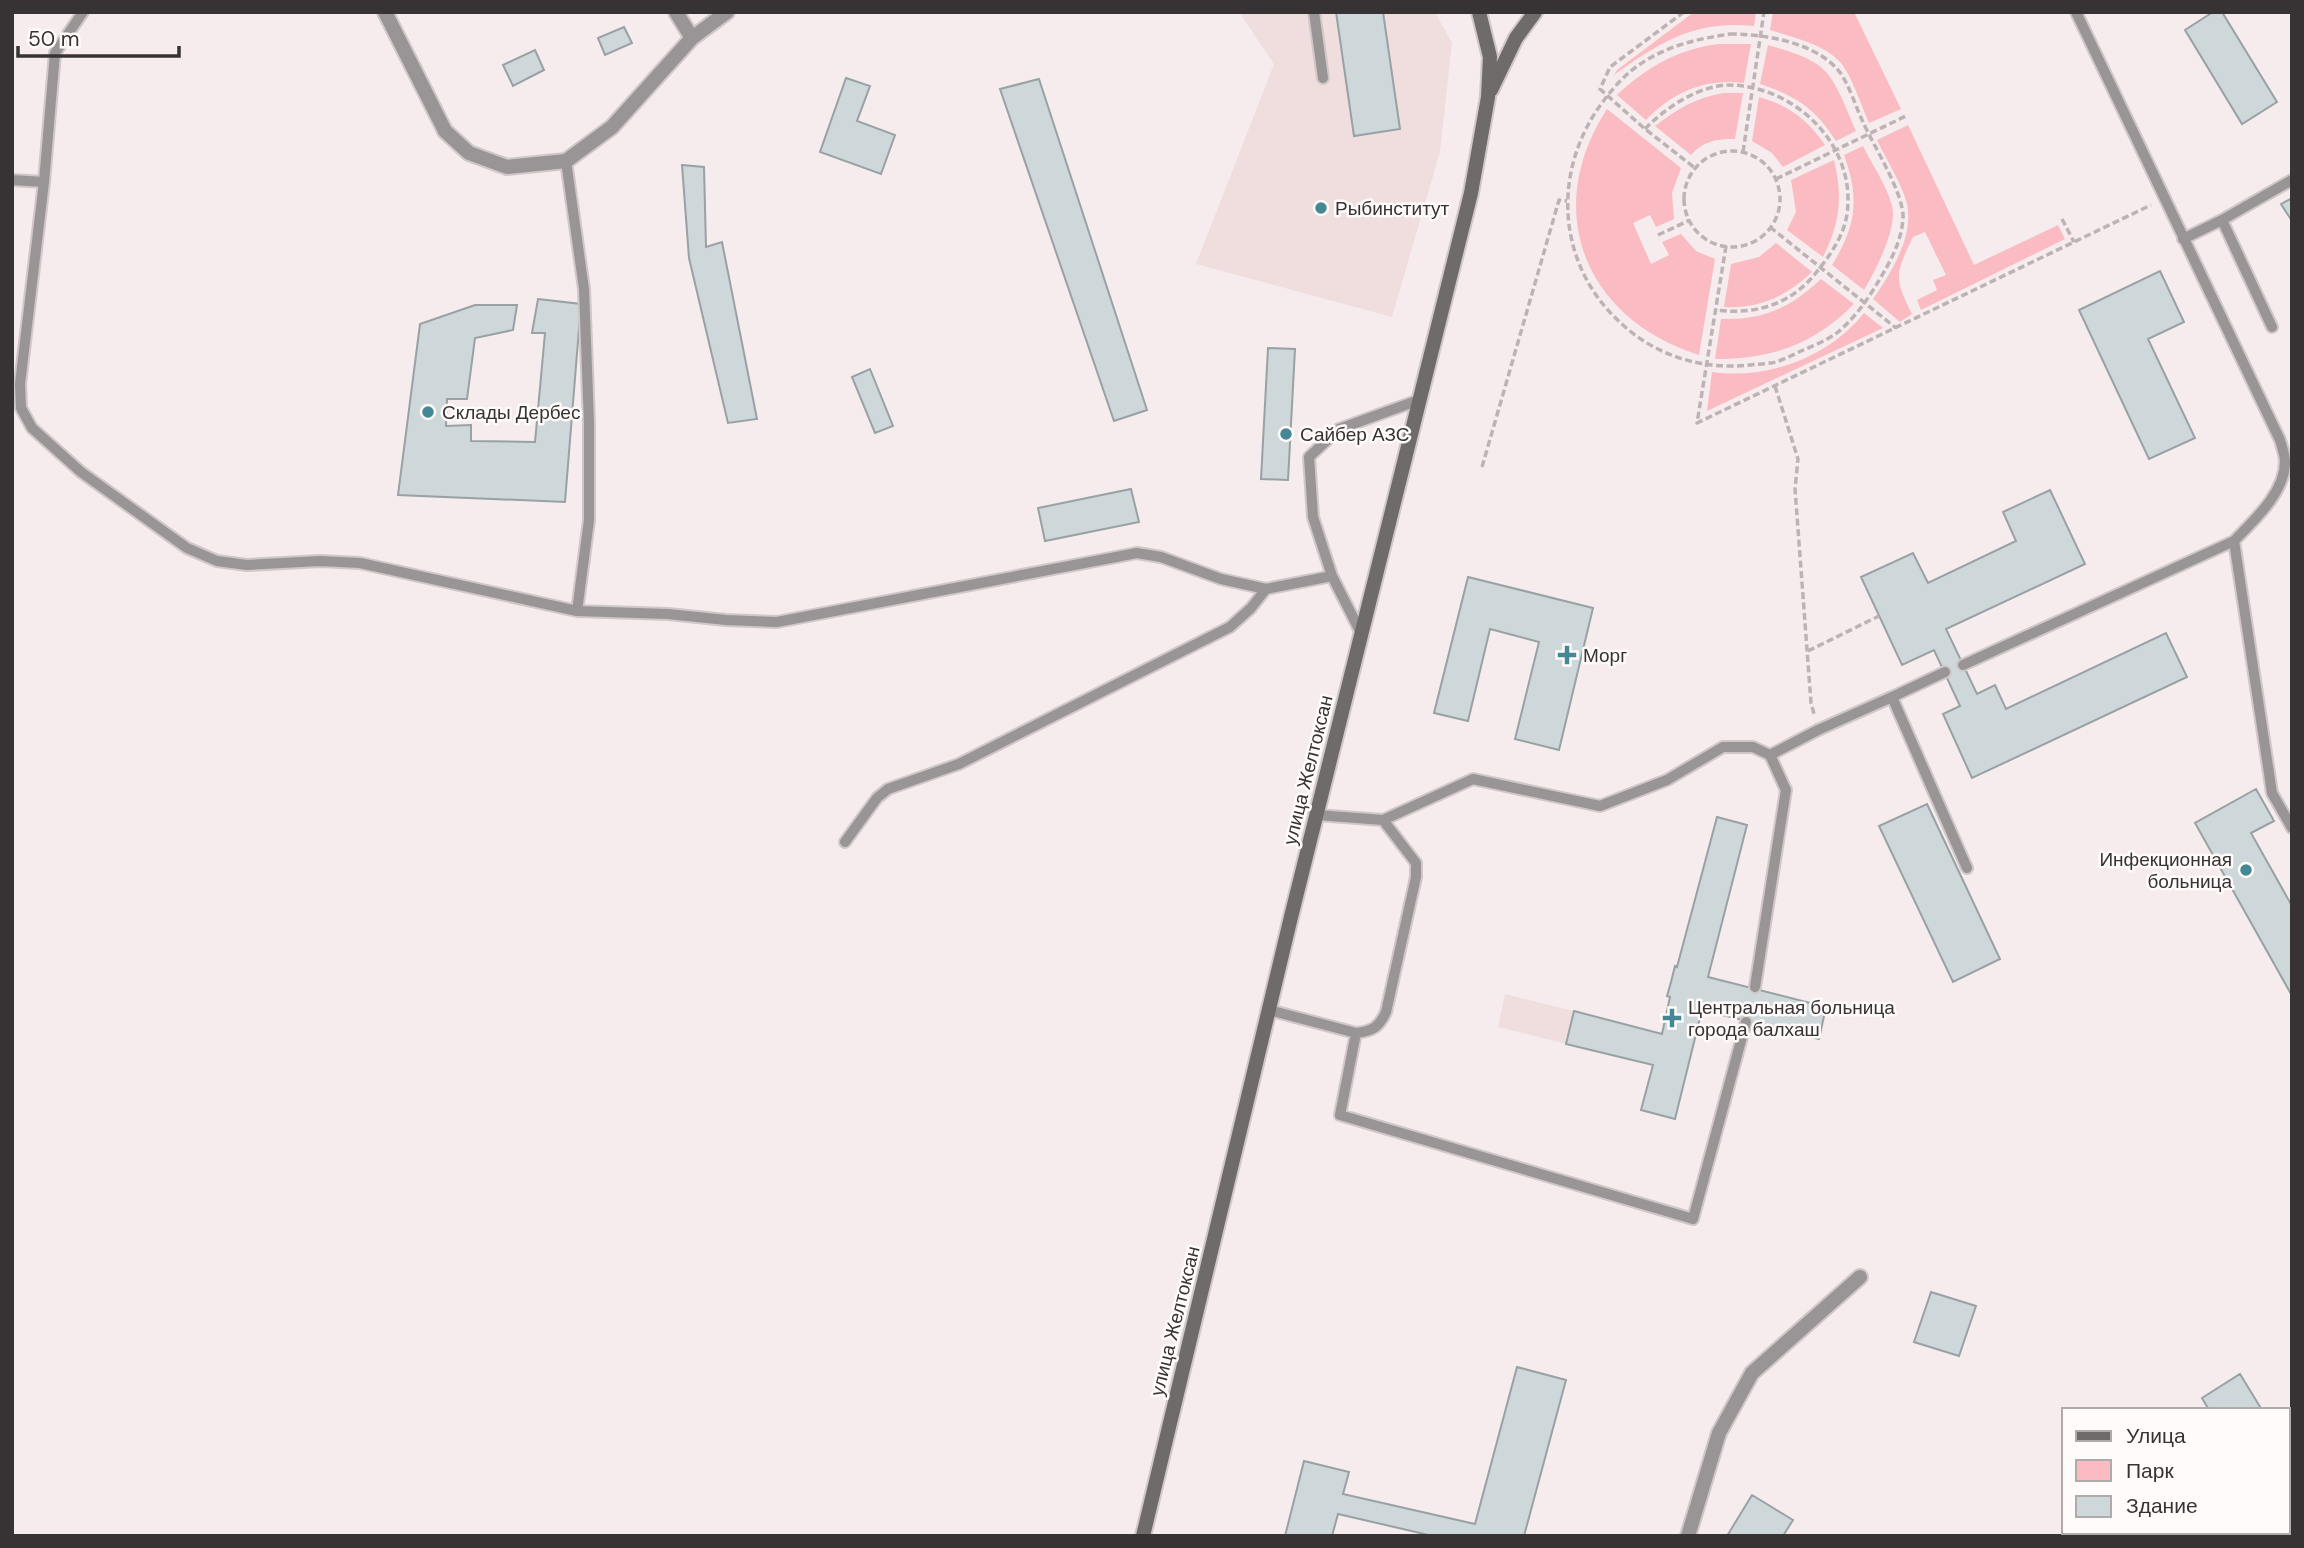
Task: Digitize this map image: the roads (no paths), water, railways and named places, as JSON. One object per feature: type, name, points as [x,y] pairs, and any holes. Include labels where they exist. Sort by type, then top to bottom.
[{"type":"main road","name":"улица Желтоксан","points":[[1143,1536],[1269,1010],[1471,193],[1488,97],[1490,57],[1479,12]]},
{"type":"main road","points":[[1488,97],[1516,38],[1535,12]]},
{"type":"street","points":[[385,12],[445,131],[469,153],[507,167],[566,161],[612,127],[692,38],[727,12]]},
{"type":"street","points":[[676,12],[692,38]]},
{"type":"street","points":[[1688,1536],[1719,1433],[1752,1373],[1860,1277]]},
{"type":"lane","points":[[83,12],[55,53],[44,182],[20,384],[21,408],[32,428],[81,472],[187,548],[218,561],[247,565],[320,561],[360,564],[577,611],[777,622],[1137,553],[1161,557],[1222,579],[1266,589],[1332,576]]},
{"type":"lane","points":[[1314,12],[1323,78]]},
{"type":"lane","points":[[1963,665],[2234,541],[2268,504],[2281,481],[2285,462],[2270,416],[2076,12]]},
{"type":"lane","points":[[566,161],[584,289],[589,422],[589,520],[577,611]]},
{"type":"lane","points":[[12,180],[44,182]]},
{"type":"lane","points":[[2183,239],[2292,180]]},
{"type":"lane","points":[[2222,220],[2272,327]]},
{"type":"lane","points":[[1362,635],[1332,576],[1313,517],[1309,457],[1339,429],[1419,400]]},
{"type":"lane","points":[[2234,541],[2272,793],[2292,828]]},
{"type":"lane","points":[[845,842],[877,799],[888,789],[959,764],[1230,626],[1251,608],[1266,589]]},
{"type":"lane","points":[[1770,755],[1945,672]]},
{"type":"lane","points":[[1892,697],[1967,868]]},
{"type":"lane","points":[[1317,815],[1383,820],[1474,779],[1600,806],[1667,779],[1723,747],[1753,747],[1770,755],[1786,790],[1755,987]]},
{"type":"lane","points":[[1269,1010],[1356,1033],[1370,1032],[1380,1024],[1386,1012],[1416,877],[1416,863],[1383,820]]},
{"type":"lane","points":[[1356,1033],[1339,1115],[1693,1219],[1746,1022]]},
{"type":"place","name":"Рыбинститут","points":[[1321,208]]},
{"type":"place","name":"Склады Дербес","points":[[428,412]]},
{"type":"place","name":"Сайбер АЗС","points":[[1286,434]]},
{"type":"place","name":"Морг","points":[[1567,655]]},
{"type":"place","name":"Инфекционная больница","points":[[2246,870]]},
{"type":"place","name":"Центральная больница города балхаш","points":[[1672,1018]]}]
